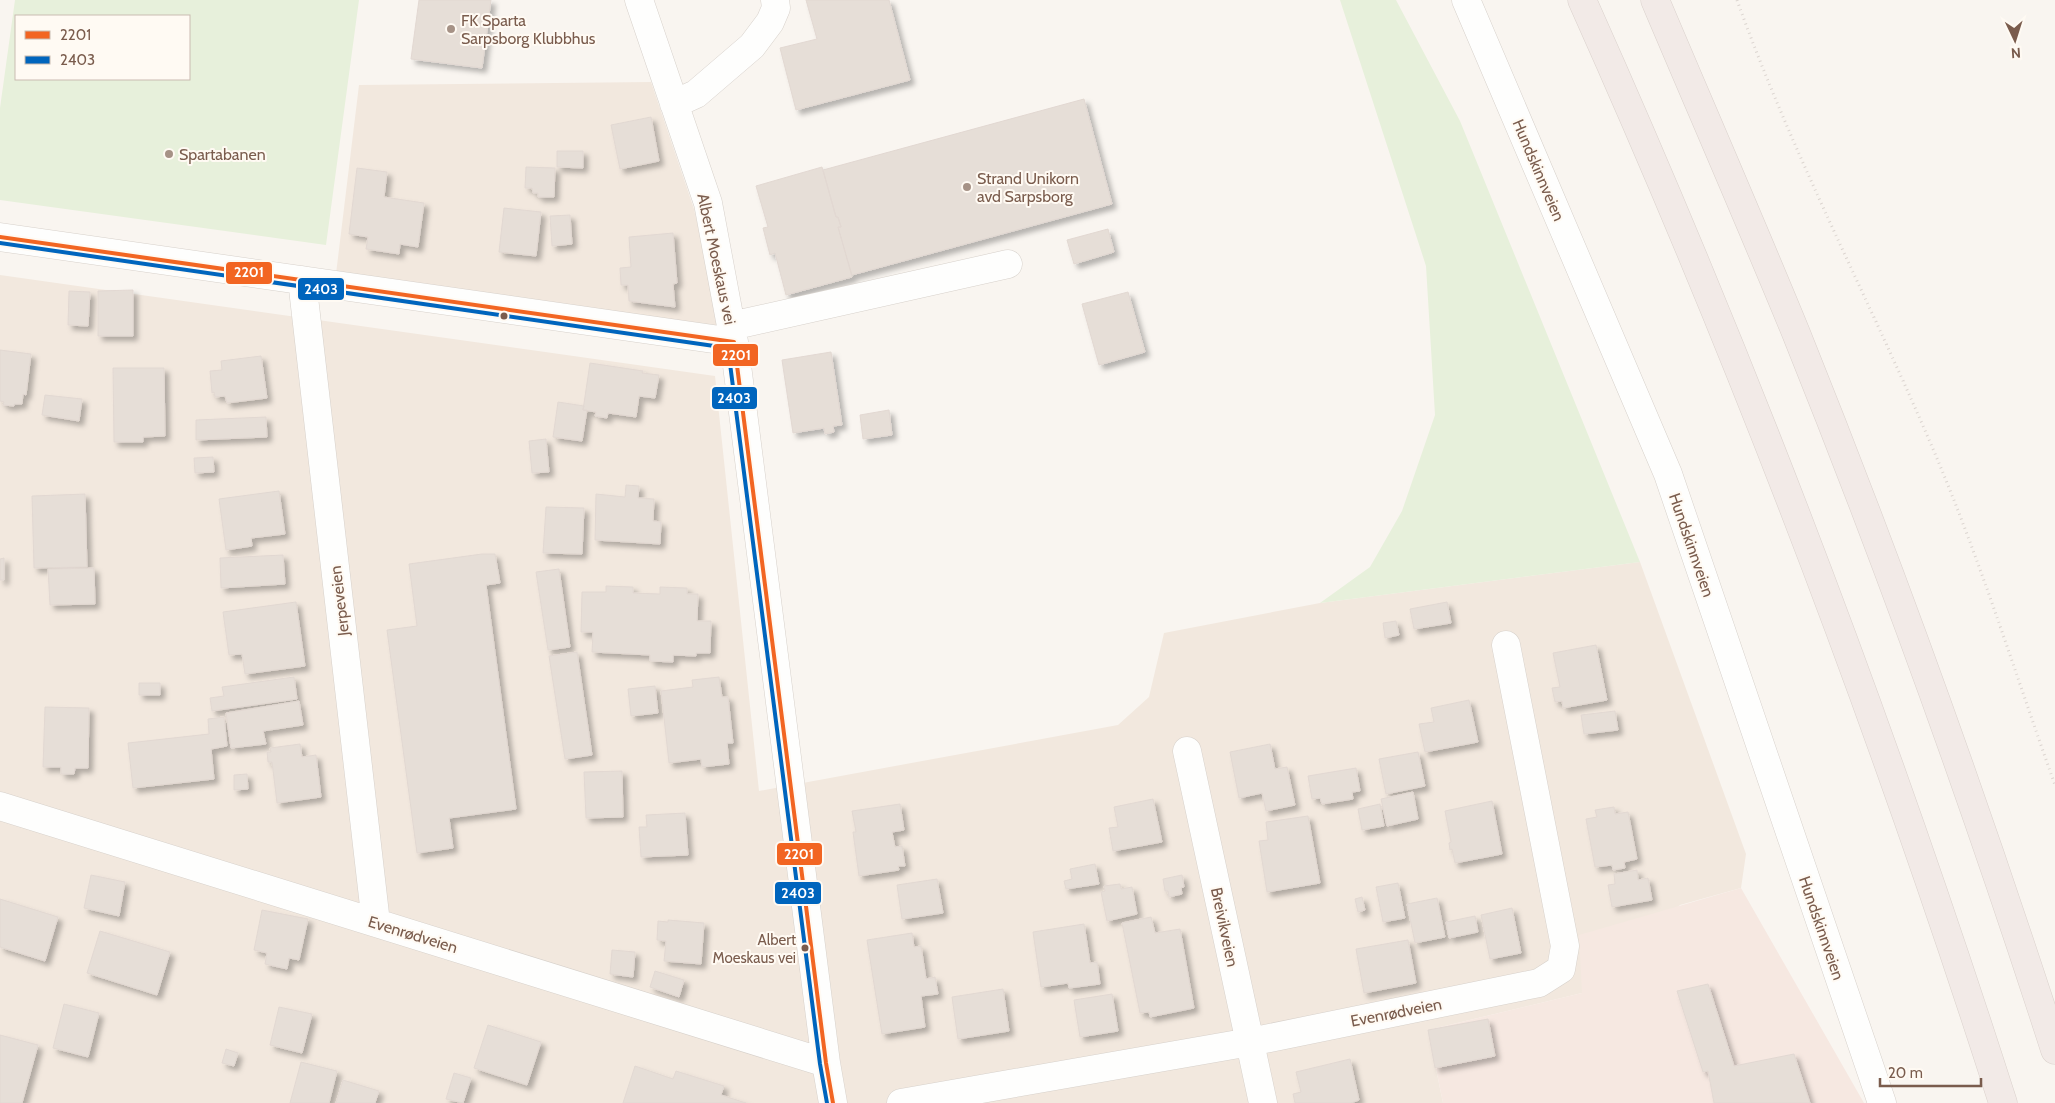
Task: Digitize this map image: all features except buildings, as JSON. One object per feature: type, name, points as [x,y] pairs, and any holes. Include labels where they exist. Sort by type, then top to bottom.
[{"type":"highway","points":[[1582,0],[1673,208],[1800,526],[1860,684],[2003,1103]]},
{"type":"highway","points":[[1655,0],[1796,333],[1860,499],[1925,670],[1980,826],[2055,1050]]},
{"type":"street","name":"Albert Moeskaus vei","points":[[639,0],[708,202],[732,334],[826,1063],[833,1103]]},
{"type":"street","points":[[674,104],[696,94],[752,46],[770,22],[776,8],[775,0]]},
{"type":"street","name":"Hundskinnveien","points":[[1466,0],[1668,474],[1882,1103]]},
{"type":"street","points":[[0,237],[302,280],[732,334],[1008,264]]},
{"type":"street","name":"Jerpeveien","points":[[302,280],[376,923]]},
{"type":"street","name":"Evenrødveien","points":[[901,1103],[1250,1042],[1539,983],[1561,969],[1565,946],[1506,645]]},
{"type":"street","name":"Breivikveien","points":[[1187,751],[1263,1103]]},
{"type":"street","name":"Evenrødveien","points":[[0,806],[826,1063]]},
{"type":"path","points":[[1737,0],[1773,92],[1937,458],[1988,588],[2055,785]]},
{"type":"shaded area","points":[[651,82],[694,209],[722,335],[336,274],[359,85]]},
{"type":"shaded area","points":[[0,275],[715,376],[759,791],[1118,725],[1149,697],[1164,633],[1320,603],[1640,562],[1746,854],[1741,888],[1680,905],[1582,993],[1428,1030],[1443,1103],[0,1103]]},
{"type":"shaded area","points":[[1741,888],[1864,1103],[1443,1103],[1428,1030],[1582,993],[1579,935]]},
{"type":"green space","name":"Spartabanen","points":[[15,0],[359,0],[326,245],[0,200],[0,108]]},
{"type":"green space","points":[[1340,0],[1396,0],[1460,121],[1640,562],[1320,603],[1370,567],[1402,511],[1435,415],[1426,266]]},
{"type":"transit line","name":"2201","points":[[0,237],[734,342],[826,1063],[833,1103]]},
{"type":"transit line","name":"2403","points":[[0,243],[728,348],[820,1064],[827,1103]]},
{"type":"place","name":"FK Sparta Sarpsborg Klubbhus","points":[[451,29]]},
{"type":"place","name":"Spartabanen","points":[[169,154]]},
{"type":"place","name":"Strand Unikorn avd Sarpsborg","points":[[967,187]]},
{"type":"place","name":"Albert Moeskaus vei","points":[[805,948]]}]
